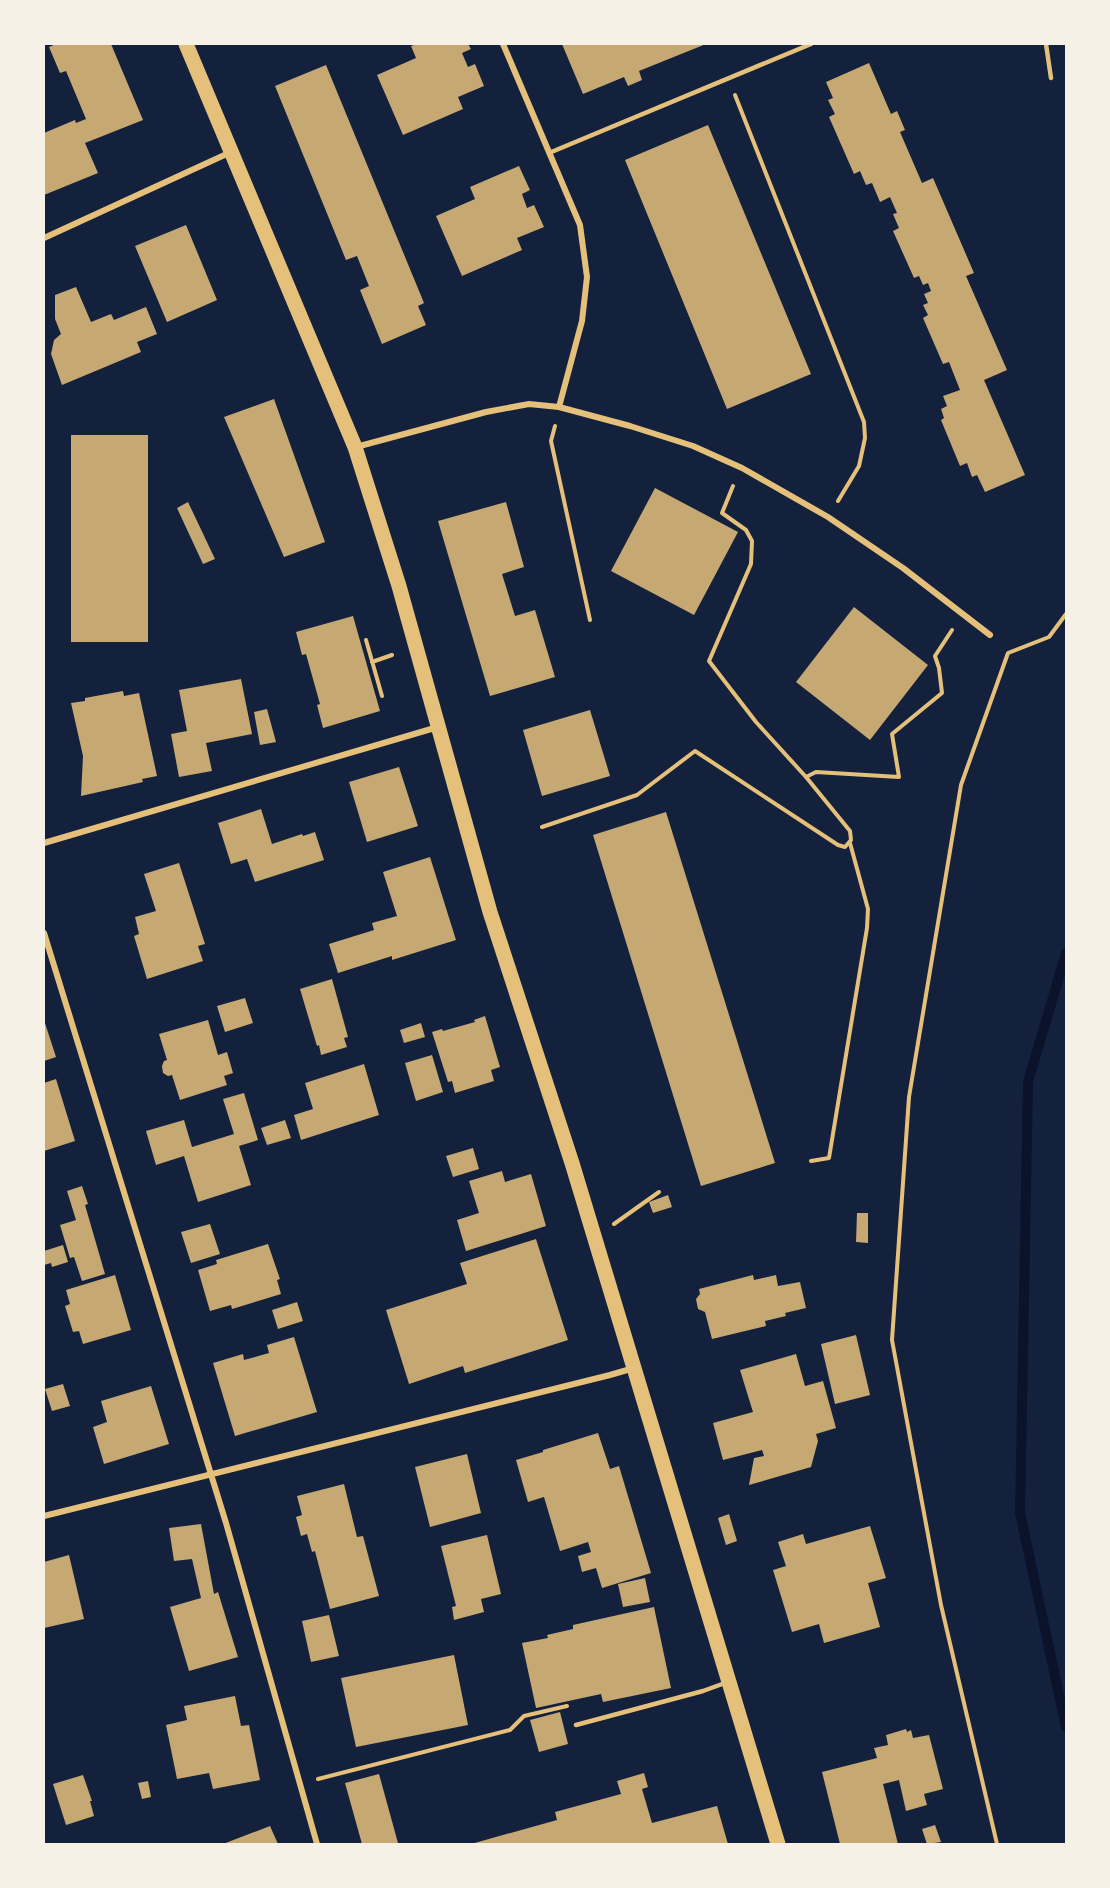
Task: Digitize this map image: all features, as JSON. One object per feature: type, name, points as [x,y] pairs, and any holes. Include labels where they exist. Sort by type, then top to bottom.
[{"type":"main road","points":[[186,44],[355,447],[399,586],[490,912],[572,1163],[778,1845]]},
{"type":"street","points":[[503,44],[580,225],[587,278],[582,321],[559,407]]},
{"type":"street","points":[[44,238],[232,152]]},
{"type":"street","points":[[355,447],[486,412],[529,404],[559,407],[630,426],[693,446],[742,468],[828,517],[903,568],[990,635]]},
{"type":"street","points":[[44,843],[438,727]]},
{"type":"street","points":[[44,933],[211,1474],[317,1845]]},
{"type":"street","points":[[44,1516],[610,1376],[634,1368]]},
{"type":"lane","points":[[549,153],[811,44]]},
{"type":"lane","points":[[1046,44],[1051,78]]},
{"type":"lane","points":[[576,1725],[704,1691],[728,1682]]},
{"type":"path","points":[[728,78],[864,422],[864,438],[859,466],[828,517]]},
{"type":"path","points":[[559,407],[551,441],[590,620]]},
{"type":"path","points":[[542,827],[637,795],[695,751],[838,845],[845,847],[851,840],[850,831],[806,777],[756,722],[710,661],[751,564],[752,541],[746,530],[722,513],[742,468]]},
{"type":"path","points":[[806,777],[816,772],[899,777],[892,734],[942,693],[935,656],[963,614]]},
{"type":"path","points":[[997,1845],[941,1605],[892,1340],[909,1097],[961,784],[1008,652],[1049,637],[1066,614]]},
{"type":"path","points":[[366,640],[382,696]]},
{"type":"path","points":[[372,662],[392,655]]},
{"type":"path","points":[[811,1161],[829,1158],[867,928],[868,909],[849,843]]},
{"type":"path","points":[[614,1224],[658,1192]]},
{"type":"path","points":[[300,1784],[510,1730],[524,1716],[571,1705],[576,1725]]},
{"type":"building","points":[[56,44],[111,44],[143,120],[85,143],[98,173],[44,195],[44,133],[75,120],[76,123],[86,119],[66,71],[60,73],[49,47]]},
{"type":"building","points":[[468,44],[471,49],[462,53],[468,67],[475,64],[484,86],[458,97],[463,109],[403,135],[377,75],[416,58],[411,46]]},
{"type":"building","points":[[562,44],[706,44],[639,71],[642,80],[628,86],[624,77],[583,94]]},
{"type":"building","points":[[869,63],[891,114],[897,111],[905,130],[900,132],[922,183],[933,178],[974,273],[966,276],[1007,370],[984,380],[1025,475],[985,492],[977,475],[972,477],[967,463],[960,466],[941,420],[944,418],[941,409],[947,406],[943,396],[960,390],[949,362],[943,364],[923,318],[928,315],[923,305],[928,303],[924,294],[931,291],[928,283],[923,285],[919,276],[914,278],[893,231],[899,228],[893,214],[897,213],[890,197],[880,202],[872,183],[866,185],[860,171],[854,174],[829,117],[835,114],[828,100],[833,98],[826,82]]},
{"type":"building","points":[[326,65],[424,303],[418,306],[426,325],[382,344],[360,290],[369,286],[357,256],[346,260],[275,86]]},
{"type":"building","points":[[708,125],[811,374],[727,409],[625,160]]},
{"type":"building","points":[[519,166],[530,190],[522,194],[527,208],[534,205],[544,227],[517,238],[522,250],[462,276],[436,216],[475,199],[470,187]]},
{"type":"building","points":[[186,225],[217,300],[167,322],[135,246]]},
{"type":"building","points":[[76,287],[91,322],[111,314],[114,320],[146,307],[157,334],[137,342],[141,352],[62,385],[51,354],[54,340],[61,334],[55,319],[55,295]]},
{"type":"building","points":[[274,399],[325,542],[284,557],[224,417]]},
{"type":"building","points":[[71,435],[148,435],[148,642],[71,642]]},
{"type":"building","points":[[655,488],[738,532],[694,615],[611,571]]},
{"type":"building","points":[[188,502],[215,559],[203,564],[177,508]]},
{"type":"building","points":[[506,502],[524,567],[502,574],[515,616],[535,610],[555,677],[490,696],[438,521]]},
{"type":"building","points":[[854,607],[928,665],[870,740],[796,682]]},
{"type":"building","points":[[353,616],[380,711],[323,728],[317,705],[320,704],[306,654],[302,655],[296,632]]},
{"type":"building","points":[[241,679],[252,734],[206,743],[212,771],[179,777],[171,734],[187,731],[179,690]]},
{"type":"building","points":[[123,691],[124,696],[139,693],[157,776],[142,779],[143,782],[81,796],[83,756],[71,703]]},
{"type":"building","points":[[267,709],[276,742],[260,745],[254,712]]},
{"type":"building","points":[[590,710],[610,776],[542,796],[523,730]]},
{"type":"building","points":[[399,767],[418,826],[367,842],[349,782]]},
{"type":"building","points":[[261,809],[272,844],[315,832],[324,860],[255,882],[247,859],[231,864],[218,823]]},
{"type":"building","points":[[666,812],[775,1163],[701,1186],[593,835]]},
{"type":"building","points":[[430,857],[456,940],[392,960],[392,956],[338,973],[329,944],[374,930],[372,923],[397,916],[383,872]]},
{"type":"building","points":[[179,863],[205,944],[198,946],[203,961],[147,979],[134,936],[139,934],[135,917],[156,911],[144,874]]},
{"type":"building","points":[[332,979],[348,1037],[344,1038],[347,1047],[321,1055],[300,989]]},
{"type":"building","points":[[245,998],[253,1023],[225,1032],[217,1006]]},
{"type":"building","points":[[485,1016],[500,1067],[491,1070],[494,1081],[455,1093],[452,1081],[448,1082],[432,1032],[475,1022],[474,1020]]},
{"type":"building","points":[[44,1020],[56,1057],[44,1061]]},
{"type":"building","points":[[208,1020],[218,1055],[227,1052],[233,1073],[224,1076],[227,1085],[180,1100],[172,1075],[168,1076],[163,1073],[162,1066],[167,1060],[159,1034]]},
{"type":"building","points":[[421,1023],[425,1037],[404,1043],[400,1030]]},
{"type":"building","points":[[432,1055],[443,1092],[416,1101],[405,1063]]},
{"type":"building","points":[[364,1064],[379,1115],[301,1140],[294,1115],[313,1109],[305,1083]]},
{"type":"building","points":[[56,1079],[75,1141],[44,1151],[44,1083]]},
{"type":"building","points":[[244,1093],[258,1140],[239,1146],[251,1185],[198,1202],[184,1156],[156,1165],[146,1131],[184,1120],[192,1147],[234,1134],[223,1099]]},
{"type":"building","points":[[285,1120],[291,1138],[267,1145],[261,1128]]},
{"type":"building","points":[[473,1148],[479,1169],[453,1177],[446,1156]]},
{"type":"building","points":[[502,1171],[505,1182],[531,1174],[546,1226],[466,1251],[457,1220],[479,1213],[469,1181]]},
{"type":"building","points":[[82,1186],[88,1204],[85,1205],[105,1274],[82,1281],[74,1257],[70,1258],[60,1225],[76,1220],[67,1191]]},
{"type":"building","points":[[668,1195],[672,1207],[653,1213],[649,1202]]},
{"type":"building","points":[[857,1213],[868,1213],[868,1243],[856,1242]]},
{"type":"building","points":[[210,1224],[220,1254],[191,1263],[181,1232]]},
{"type":"building","points":[[536,1239],[568,1340],[465,1373],[463,1366],[409,1384],[386,1310],[467,1284],[460,1263]]},
{"type":"building","points":[[268,1244],[280,1279],[277,1280],[281,1294],[232,1309],[231,1305],[210,1311],[198,1270],[217,1264],[216,1260]]},
{"type":"building","points":[[63,1245],[68,1262],[52,1267],[51,1263],[44,1265],[44,1251]]},
{"type":"building","points":[[115,1275],[131,1330],[83,1344],[79,1331],[73,1332],[65,1306],[70,1304],[66,1290]]},
{"type":"building","points":[[753,1275],[754,1280],[776,1275],[778,1286],[800,1282],[806,1308],[765,1321],[766,1326],[712,1339],[705,1312],[698,1309],[696,1299],[700,1294],[699,1289]]},
{"type":"building","points":[[297,1302],[303,1321],[278,1329],[272,1310]]},
{"type":"building","points":[[856,1335],[870,1395],[835,1404],[821,1344]]},
{"type":"building","points":[[294,1337],[317,1412],[235,1436],[213,1363],[243,1354],[244,1360],[269,1353],[267,1345]]},
{"type":"building","points":[[796,1354],[805,1386],[823,1381],[836,1428],[816,1434],[818,1441],[811,1467],[749,1485],[754,1458],[764,1456],[762,1450],[723,1460],[713,1423],[753,1412],[740,1370]]},
{"type":"building","points":[[63,1384],[70,1406],[52,1411],[45,1389]]},
{"type":"building","points":[[151,1386],[169,1444],[104,1464],[93,1427],[107,1422],[101,1401]]},
{"type":"building","points":[[598,1433],[610,1469],[619,1466],[651,1573],[602,1588],[596,1568],[582,1572],[578,1556],[591,1552],[588,1542],[560,1551],[544,1497],[528,1502],[516,1460]]},
{"type":"building","points":[[467,1454],[481,1513],[430,1527],[415,1467]]},
{"type":"building","points":[[344,1484],[357,1537],[363,1536],[379,1596],[330,1609],[315,1551],[312,1552],[307,1534],[301,1536],[296,1517],[302,1515],[297,1496]]},
{"type":"building","points":[[729,1514],[737,1541],[726,1545],[718,1518]]},
{"type":"building","points":[[201,1524],[214,1594],[218,1592],[238,1657],[189,1671],[170,1607],[201,1598],[192,1559],[174,1561],[169,1528]]},
{"type":"building","points":[[870,1526],[886,1578],[868,1583],[880,1627],[824,1643],[819,1624],[792,1632],[773,1570],[786,1566],[778,1542],[803,1534],[806,1544]]},
{"type":"building","points":[[487,1535],[501,1594],[481,1599],[484,1612],[454,1620],[452,1607],[456,1606],[441,1546]]},
{"type":"building","points":[[69,1555],[84,1619],[44,1628],[44,1562]]},
{"type":"building","points":[[645,1578],[650,1602],[623,1607],[618,1584]]},
{"type":"building","points":[[654,1607],[671,1688],[603,1702],[601,1694],[536,1708],[522,1643],[548,1638],[547,1635],[573,1629],[573,1625]]},
{"type":"building","points":[[329,1615],[339,1656],[311,1662],[302,1621]]},
{"type":"building","points":[[454,1655],[468,1725],[356,1747],[341,1678]]},
{"type":"building","points":[[235,1696],[241,1726],[249,1725],[260,1780],[213,1789],[209,1773],[177,1779],[166,1725],[187,1720],[184,1706]]},
{"type":"building","points":[[560,1712],[568,1744],[539,1752],[530,1720]]},
{"type":"building","points":[[906,1729],[907,1732],[911,1730],[913,1738],[929,1735],[943,1789],[924,1794],[927,1805],[906,1811],[899,1780],[883,1784],[898,1844],[840,1844],[822,1772],[877,1758],[874,1748],[888,1745],[886,1735]]},
{"type":"building","points":[[644,1773],[648,1787],[642,1789],[652,1823],[717,1806],[728,1844],[471,1844],[557,1820],[555,1812],[621,1794],[617,1781]]},
{"type":"building","points":[[379,1774],[398,1843],[362,1844],[345,1783]]},
{"type":"building","points":[[83,1775],[92,1801],[90,1801],[94,1816],[66,1825],[53,1784]]},
{"type":"building","points":[[148,1781],[151,1797],[142,1799],[138,1783]]},
{"type":"building","points":[[935,1825],[941,1842],[927,1844],[922,1829]]},
{"type":"building","points":[[270,1826],[278,1844],[223,1844]]},
{"type":"waterway","points":[[1066,953],[1028,1082],[1020,1513],[1066,1727]]}]
